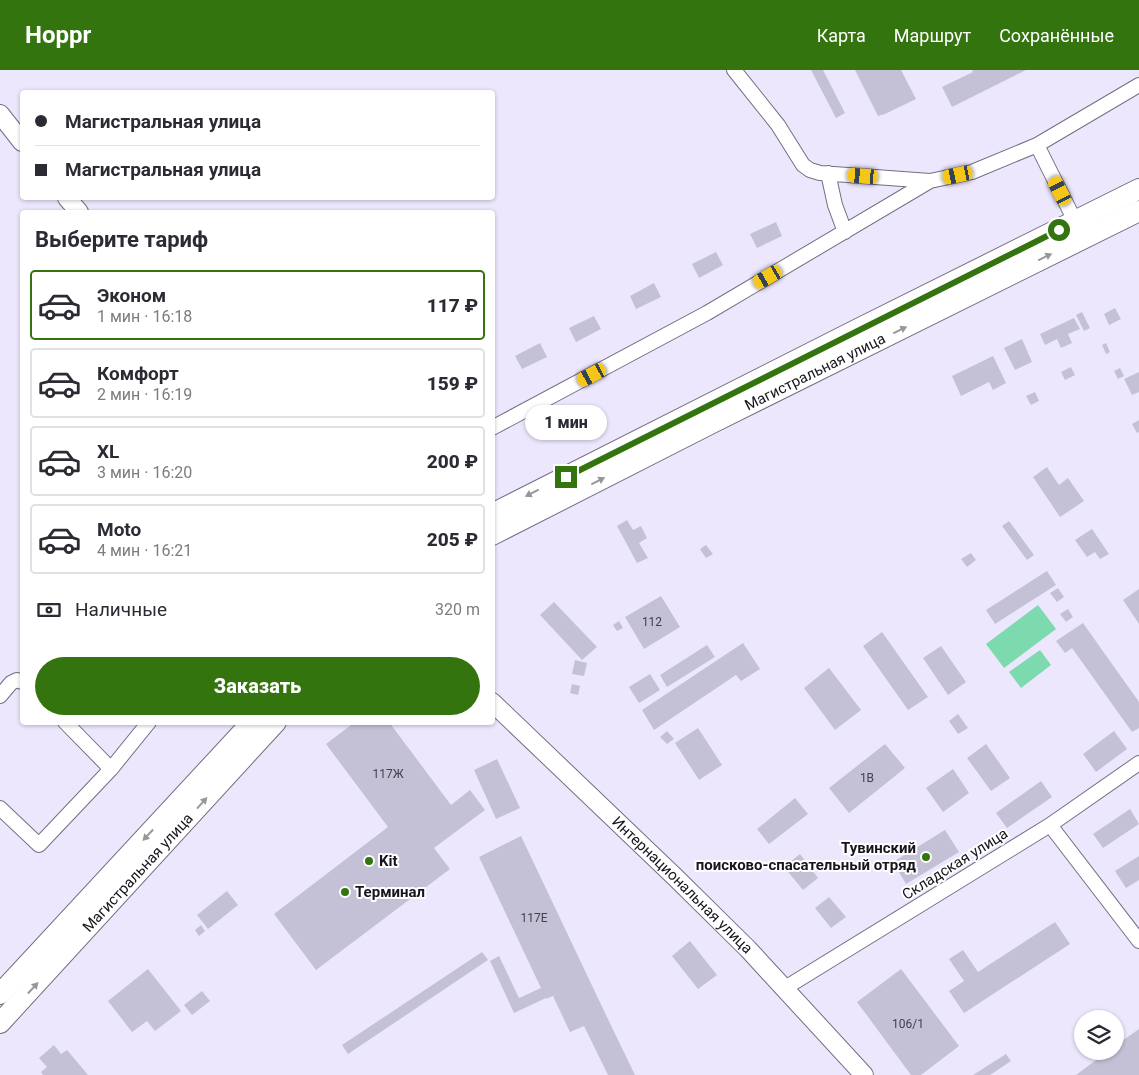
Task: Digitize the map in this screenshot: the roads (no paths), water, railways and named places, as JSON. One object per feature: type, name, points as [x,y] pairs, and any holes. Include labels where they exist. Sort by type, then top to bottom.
[{"type":"main road","name":"Магистральная улица","points":[[495,533],[1080,230],[1139,189]]},
{"type":"main road","name":"Магистральная улица","points":[[495,512],[858,329],[1080,230],[1139,211]]},
{"type":"main road","name":"Магистральная улица","points":[[0,994],[249,725]]},
{"type":"main road","name":"Магистральная улица","points":[[0,1023],[273,725]]},
{"type":"street","points":[[734,70],[778,125],[803,165],[810,170],[828,174],[930,181],[972,172],[1037,145],[1139,85]]},
{"type":"street","points":[[0,114],[20,139]]},
{"type":"street","points":[[1037,145],[1080,230]]},
{"type":"street","points":[[828,174],[835,205],[845,232]]},
{"type":"street","points":[[495,426],[707,313],[930,181]]},
{"type":"street","points":[[69,200],[77,210]]},
{"type":"street","points":[[0,696],[11,683],[17,680],[20,681]]},
{"type":"street","name":"Интернациональная улица","points":[[495,705],[675,877],[785,988],[864,1075]]},
{"type":"street","points":[[68,725],[111,768]]},
{"type":"street","points":[[0,808],[39,845],[111,768],[146,725]]},
{"type":"street","name":"Складская улица","points":[[785,988],[1050,825],[1139,763]]},
{"type":"street","points":[[1050,825],[1139,941]]},
{"type":"place","name":"Тувинский поисково-спасательный отряд","points":[[926,857]]},
{"type":"place","name":"Kit","points":[[369,861]]},
{"type":"place","name":"Терминал","points":[[345,892]]}]
